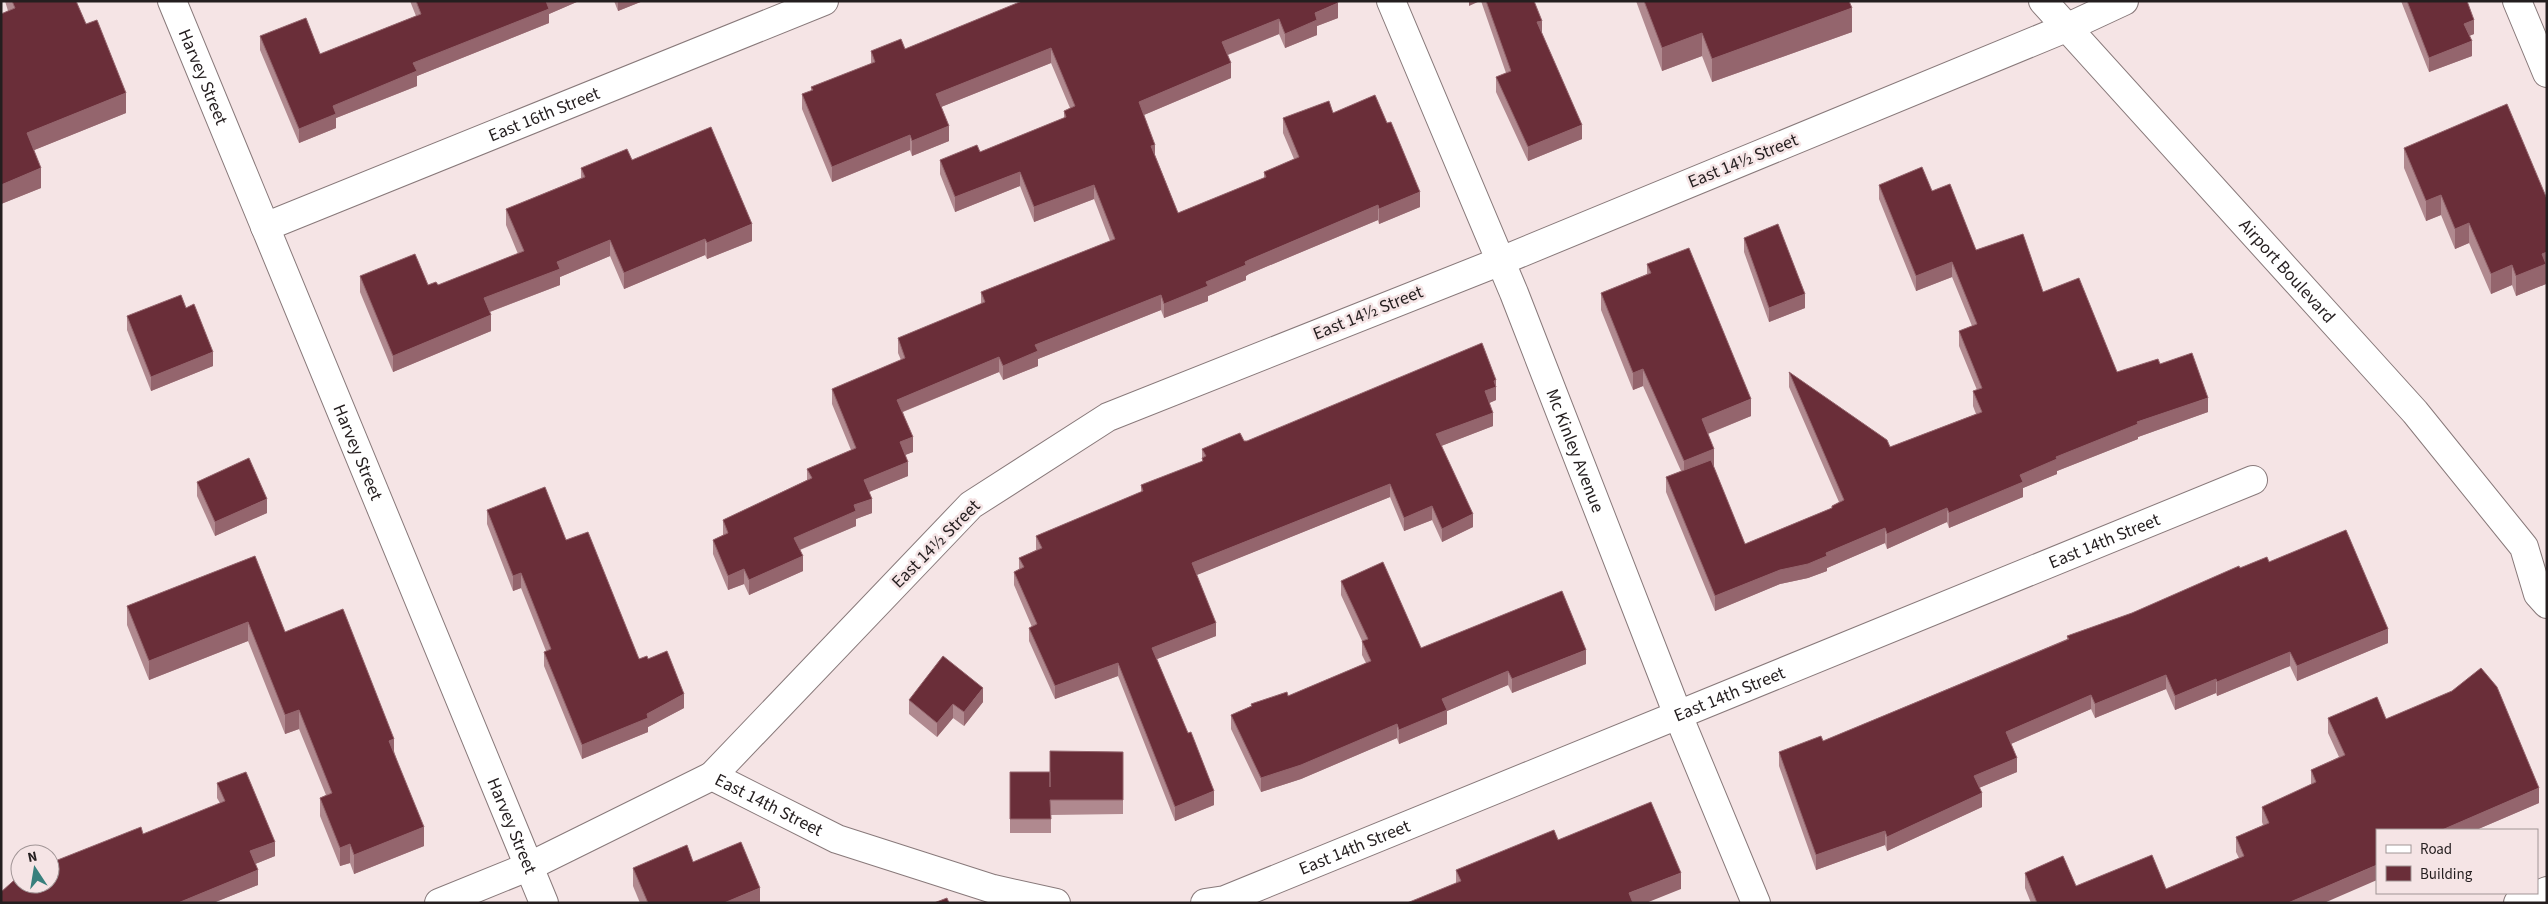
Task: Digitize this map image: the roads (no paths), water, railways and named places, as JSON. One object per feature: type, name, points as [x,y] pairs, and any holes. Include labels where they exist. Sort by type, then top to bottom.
[{"type":"street","name":"Harvey Street","points":[[172,1],[544,903]]},
{"type":"street","name":"East 16th Street","points":[[265,227],[824,1]]},
{"type":"street","name":"Mc Kinley Avenue","points":[[1391,1],[1501,261],[1678,715],[1756,903]]},
{"type":"street","name":"Airport Boulevard","points":[[2043,1],[2415,412],[2535,552],[2538,594],[2547,604]]},
{"type":"street","name":"East 14½ Street","points":[[712,776],[971,505],[1108,417],[1501,261],[2066,28],[2124,1]]},
{"type":"street","points":[[2517,1],[2547,73]]},
{"type":"street","name":"East 14th Street","points":[[1205,903],[1225,900],[2252,480]]},
{"type":"street","name":"East 14th Street","points":[[438,903],[530,866],[712,776],[838,839],[993,889],[1056,903]]},
{"type":"street","points":[[2518,903],[2547,891]]}]
